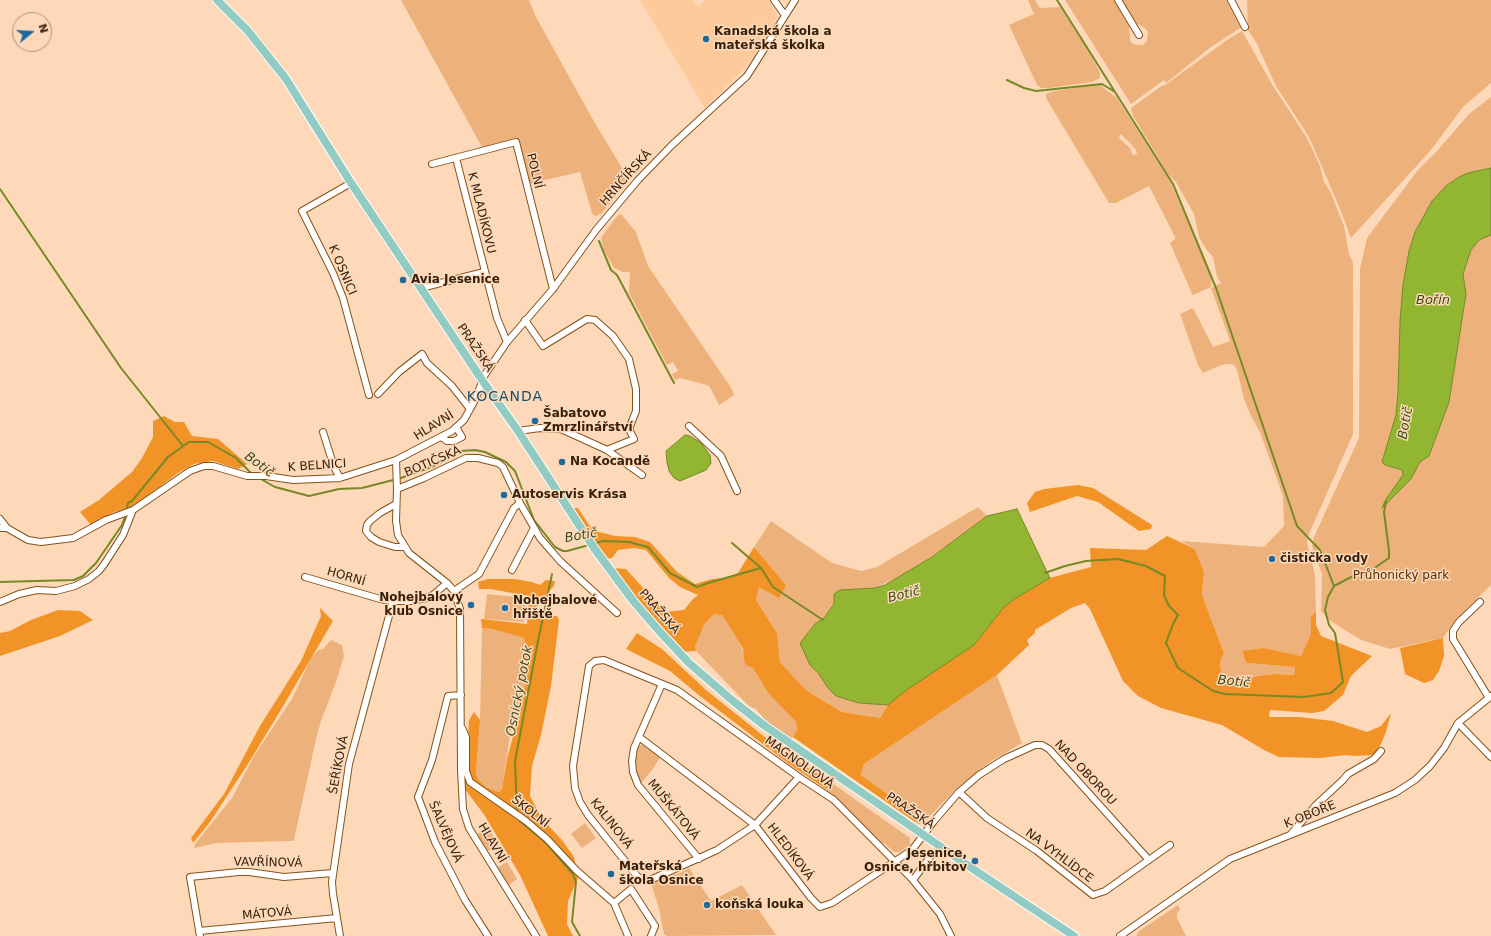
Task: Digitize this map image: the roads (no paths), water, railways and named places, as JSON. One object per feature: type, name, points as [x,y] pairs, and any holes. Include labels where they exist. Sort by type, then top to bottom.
[{"type":"main road","name":"PRAŽSKÁ","points":[[216,0],[239,22],[262,48],[286,79],[351,183],[482,380],[518,431],[594,548],[634,602],[689,663],[765,726],[1074,936]]},
{"type":"street","points":[[774,0],[784,14]]},
{"type":"street","name":"HRNČÍŘSKÁ","points":[[482,380],[507,342],[553,289],[596,230],[638,180],[672,145],[747,76],[760,57],[784,14],[795,0]]},
{"type":"street","points":[[1118,0],[1138,35]]},
{"type":"street","points":[[1231,0],[1244,27]]},
{"type":"street","name":"POLNÍ","points":[[432,164],[516,142],[553,289]]},
{"type":"street","name":"K MLADÍKOVU","points":[[456,158],[484,272],[497,318],[507,342]]},
{"type":"street","name":"K OSNICI","points":[[351,183],[302,211],[333,273],[343,298],[369,395]]},
{"type":"street","name":"K MLADÍKOVU","points":[[421,288],[484,272]]},
{"type":"street","points":[[525,320],[543,346],[587,319],[595,320],[613,336],[629,359],[636,389],[636,411],[629,429],[634,439],[607,450]]},
{"type":"street","points":[[378,394],[399,372],[422,354],[427,363],[452,386],[470,409]]},
{"type":"street","name":"HLAVNÍ","points":[[396,460],[441,437],[464,420],[476,398],[482,380]]},
{"type":"street","points":[[689,426],[722,456],[737,491]]},
{"type":"street","points":[[441,437],[447,441],[454,441],[462,438],[456,427]]},
{"type":"street","points":[[518,431],[540,428],[561,429],[607,450],[642,475]]},
{"type":"street","points":[[323,432],[334,467],[340,478]]},
{"type":"street","name":"BOTIČSKÁ","points":[[397,485],[429,476],[460,460],[474,457],[501,465],[534,528],[547,546],[560,561],[617,613]]},
{"type":"street","points":[[396,460],[396,528],[409,553],[447,583],[454,591],[460,609],[461,727]]},
{"type":"street","name":"K BELNICI","points":[[7,528],[28,540],[41,542],[73,538],[106,520],[129,511],[190,471],[204,466],[212,466],[254,476],[266,476],[293,480],[340,478],[357,474],[396,460]]},
{"type":"street","points":[[454,591],[479,574],[514,508],[520,503]]},
{"type":"street","points":[[396,504],[380,513],[370,521],[367,525],[366,531],[371,537],[379,542],[395,547],[405,547]]},
{"type":"street","points":[[0,602],[19,594],[37,590],[56,591],[75,586],[89,579],[99,571],[123,535],[129,511]]},
{"type":"street","points":[[0,519],[7,528]]},
{"type":"street","points":[[0,528],[7,528]]},
{"type":"street","points":[[512,570],[534,528]]},
{"type":"street","name":"HORNÍ","points":[[305,577],[380,599],[394,601],[410,601],[426,598],[433,595],[447,583]]},
{"type":"street","name":"ŠEŘÍKOVÁ","points":[[340,936],[332,888],[351,751],[394,601]]},
{"type":"street","points":[[1480,602],[1459,622],[1453,631],[1453,638],[1490,697]]},
{"type":"street","name":"MAGNOLIOVÁ","points":[[595,661],[604,660],[677,690],[799,777],[834,800],[913,880],[940,914],[951,936]]},
{"type":"street","name":"KALINOVÁ","points":[[595,661],[591,663],[588,670],[573,766],[575,788],[580,802],[588,815],[637,876],[643,880],[650,880],[699,859],[717,850],[755,825],[799,777]]},
{"type":"street","name":"MUŠKÁTOVÁ","points":[[662,684],[634,748],[632,761],[633,772],[638,785],[699,859]]},
{"type":"street","name":"ŠALVĚJOVÁ","points":[[461,695],[448,696],[432,760],[418,797],[435,842],[465,900],[488,936]]},
{"type":"street","name":"K OBOŘE","points":[[1123,935],[1230,859],[1395,793],[1415,780],[1430,766],[1444,748],[1458,723],[1490,697]]},
{"type":"street","points":[[1458,723],[1491,757]]},
{"type":"street","name":"HLAVNÍ","points":[[461,727],[463,809],[469,828],[535,934]]},
{"type":"street","name":"ŠKOLNÍ","points":[[461,727],[466,737],[466,771],[470,782],[526,821],[577,871],[614,903],[628,936]]},
{"type":"street","name":"HLEDÍKOVÁ","points":[[639,737],[755,825],[811,898],[820,907],[832,903],[895,862],[912,850],[924,835]]},
{"type":"street","name":"NAD OBOROU","points":[[924,835],[959,792],[979,775],[1004,759],[1035,745],[1042,745],[1049,748],[1149,860]]},
{"type":"street","points":[[1290,836],[1316,805],[1348,774],[1374,760],[1381,751]]},
{"type":"street","name":"NA VYHLÍDCE","points":[[959,792],[987,818],[1037,851],[1092,895],[1105,891],[1170,845]]},
{"type":"street","points":[[913,880],[930,857]]},
{"type":"street","name":"VAVŘÍNOVÁ","points":[[200,934],[190,877],[239,872],[284,877],[333,873]]},
{"type":"street","points":[[614,903],[631,889],[655,926],[651,936]]},
{"type":"street","name":"MÁTOVÁ","points":[[200,934],[337,918]]},
{"type":"street","points":[[527,936],[535,934]]},
{"type":"water","name":"Bořín","points":[[1491,168],[1491,235],[1479,240],[1471,250],[1463,274],[1466,294],[1449,402],[1429,456],[1420,462],[1411,479],[1382,508],[1386,499],[1403,475],[1402,470],[1385,465],[1382,462],[1396,415],[1403,285],[1409,251],[1415,232],[1432,201],[1446,186],[1468,173]]},
{"type":"water","points":[[685,435],[690,436],[701,443],[710,455],[711,463],[706,470],[680,481],[674,478],[669,471],[666,451]]},
{"type":"water","points":[[1017,509],[1050,578],[1016,598],[1004,607],[974,645],[905,691],[888,705],[859,703],[836,696],[828,688],[819,674],[810,665],[800,643],[815,624],[824,618],[834,604],[834,594],[840,590],[875,588],[885,585],[932,557],[987,516]]},
{"type":"waterway","points":[[1057,0],[1173,184],[1216,288],[1297,526],[1320,550],[1334,586]]},
{"type":"waterway","points":[[1007,80],[1024,88],[1036,91],[1102,84],[1115,92]]},
{"type":"waterway","points":[[0,189],[121,368],[183,446]]},
{"type":"waterway","points":[[599,241],[611,270],[617,275],[674,383]]},
{"type":"waterway","name":"Botič","points":[[0,582],[74,580],[83,576],[96,563],[122,525],[128,503],[132,501],[168,457],[189,442],[208,442],[236,458],[253,475]]},
{"type":"waterway","name":"Botič","points":[[259,478],[275,487],[309,496],[339,489],[362,488],[401,478],[434,466],[461,451],[475,450],[485,452],[506,462],[515,471],[534,520],[555,547],[563,551],[567,551],[589,545]]},
{"type":"waterway","name":"Botič","points":[[1045,573],[1086,561],[1118,559],[1146,566],[1165,576],[1164,595],[1169,606],[1178,615],[1166,643],[1178,668],[1213,691],[1225,694],[1304,697],[1331,693],[1343,682],[1335,633],[1329,625],[1325,610],[1328,597],[1334,586],[1357,574],[1373,569],[1389,558],[1384,512],[1386,502]]},
{"type":"waterway","name":"Botič","points":[[593,544],[603,541],[629,542],[648,547],[670,573],[697,587],[761,568],[773,587],[823,620]]},
{"type":"waterway","points":[[732,543],[761,568]]},
{"type":"waterway","name":"Osnický potok","points":[[517,812],[515,761],[552,574]]},
{"type":"waterway","name":"Osnický potok","points":[[520,821],[545,842],[573,874],[576,882],[572,922],[580,936]]},
{"type":"place","name":"Kanadská škola a mateřská školka","points":[[706,39]]},
{"type":"place","name":"Avia Jesenice","points":[[403,280]]},
{"type":"place","name":"Šabatovo Zmrzlinářství","points":[[535,421]]},
{"type":"place","name":"Na Kocandě","points":[[562,462]]},
{"type":"place","name":"Autoservis Krása","points":[[504,495]]},
{"type":"place","name":"čistička vody","points":[[1272,559]]},
{"type":"place","name":"Nohejbalový klub Osnice","points":[[471,605]]},
{"type":"place","name":"Nohejbalové hřiště","points":[[505,608]]},
{"type":"place","name":"Jesenice, Osnice, hřbitov","points":[[975,861]]},
{"type":"place","name":"Mateřská škola Osnice","points":[[611,874]]},
{"type":"place","name":"koňská louka","points":[[707,905]]},
{"type":"district","name":"KOCANDA","points":[[505,397]]},
{"type":"park label","name":"Průhonický park","points":[[1401,576]]}]
